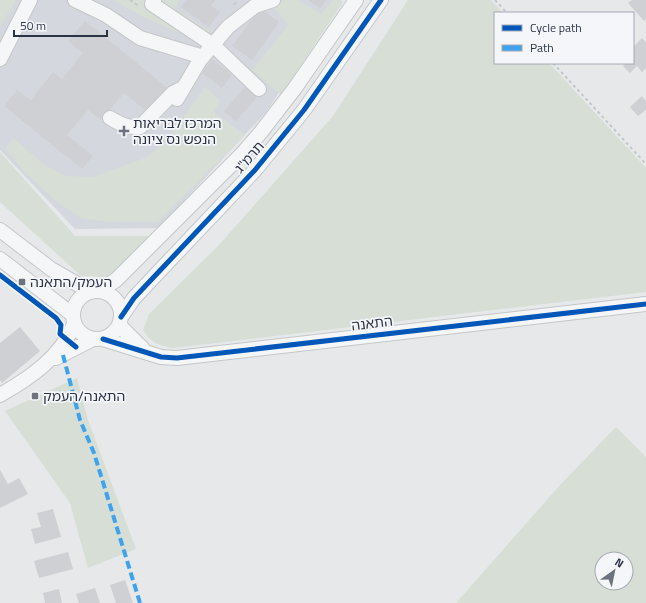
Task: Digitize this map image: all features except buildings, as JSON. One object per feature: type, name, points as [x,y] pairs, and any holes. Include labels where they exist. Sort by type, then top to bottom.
[{"type":"street","points":[[0,59],[30,0]]},
{"type":"street","points":[[75,0],[106,15],[140,38],[203,57]]},
{"type":"street","points":[[154,0],[152,4],[213,46],[260,89]]},
{"type":"street","points":[[110,118],[131,128],[140,127],[173,93],[181,93],[203,57],[228,27],[255,6],[274,0]]},
{"type":"street","name":"תרמ\"ג","points":[[95,292],[116,280],[240,155],[295,88],[356,0]]},
{"type":"street","name":"תרמ\"ג","points":[[120,321],[134,298],[256,170],[304,110],[381,0]]},
{"type":"street","points":[[0,230],[51,269],[95,292],[106,293],[117,303],[120,321],[115,331],[46,364]]},
{"type":"street","points":[[0,258],[73,319],[82,334],[98,339]]},
{"type":"street","points":[[0,395],[17,386],[46,364],[61,348],[73,319],[76,303],[80,298],[95,292]]},
{"type":"street","name":"התאנה","points":[[98,339],[161,357],[176,358],[646,304]]},
{"type":"street","name":"התאנה","points":[[120,321],[134,342],[152,354]]},
{"type":"path","points":[[496,0],[506,12]]},
{"type":"path","points":[[554,64],[646,164]]},
{"type":"shaded area","name":"המרכז לבריאות הנפש נס ציונה","points":[[0,0],[341,0],[266,112],[159,228],[75,229],[0,150]]},
{"type":"shaded area","points":[[0,0],[16,0],[0,27]]},
{"type":"shaded area","points":[[113,0],[180,0],[174,8],[210,31],[200,42],[145,18]]},
{"type":"shaded area","points":[[284,0],[298,0],[321,14],[333,0],[341,0],[343,2],[281,95],[252,70],[288,25],[275,8]]},
{"type":"shaded area","points":[[408,0],[491,0],[502,12],[494,12],[494,64],[550,64],[646,168],[646,292],[173,348],[152,341],[143,330],[149,314],[219,245],[333,116]]},
{"type":"shaded area","points":[[205,87],[221,101],[214,112],[245,135],[158,222],[108,222],[81,218],[56,201],[25,173],[5,148],[13,138],[45,165],[66,176],[92,177],[145,158],[164,144]]},
{"type":"shaded area","points":[[0,152],[75,236],[152,236],[108,277],[81,276],[0,202]]},
{"type":"shaded area","points":[[77,378],[88,420],[136,549],[88,568],[70,503],[5,411]]},
{"type":"shaded area","points":[[616,427],[646,457],[646,603],[456,603],[561,484]]},
{"type":"marked path","points":[[63,355],[80,420],[94,453],[140,603]]},
{"type":"cycle path","points":[[121,317],[134,298],[255,170],[304,110],[381,0]]},
{"type":"cycle path","points":[[0,275],[56,318],[61,325],[60,334],[76,347]]},
{"type":"cycle path","points":[[103,339],[161,357],[177,358],[646,304]]},
{"type":"place","name":"המרכז לבריאות הנפש נס ציונה","points":[[124,131]]},
{"type":"place","name":"העמק/התאנה","points":[[22,282]]},
{"type":"place","name":"התאנה/העמק","points":[[35,396]]}]
